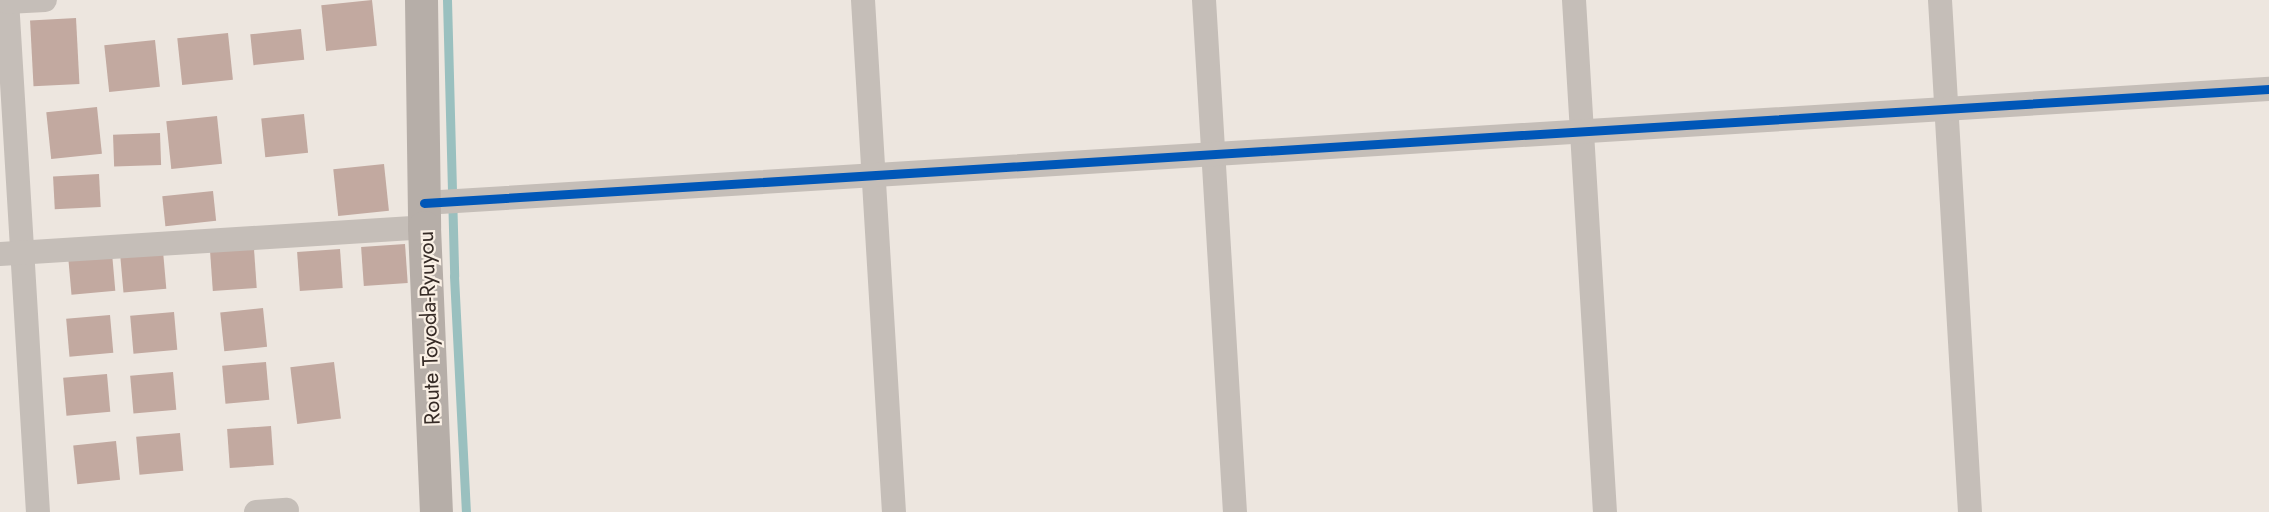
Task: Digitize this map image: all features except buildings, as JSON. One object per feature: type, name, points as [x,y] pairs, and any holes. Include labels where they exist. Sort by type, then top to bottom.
[{"type":"main road","name":"Route Toyoda-Ryuyou","points":[[421,0],[424,215],[436,512]]},
{"type":"street","points":[[38,512],[11,253],[7,1],[45,0]]},
{"type":"street","points":[[863,0],[894,512]]},
{"type":"street","points":[[1204,0],[1235,512]]},
{"type":"street","points":[[1574,0],[1605,512]]},
{"type":"street","points":[[1940,0],[1970,512]]},
{"type":"street","points":[[11,253],[873,175],[2269,89]]},
{"type":"street","points":[[256,512],[287,510]]},
{"type":"waterway","points":[[447,0],[454,276],[466,512]]},
{"type":"cycle path","points":[[424,203],[2269,89]]}]
